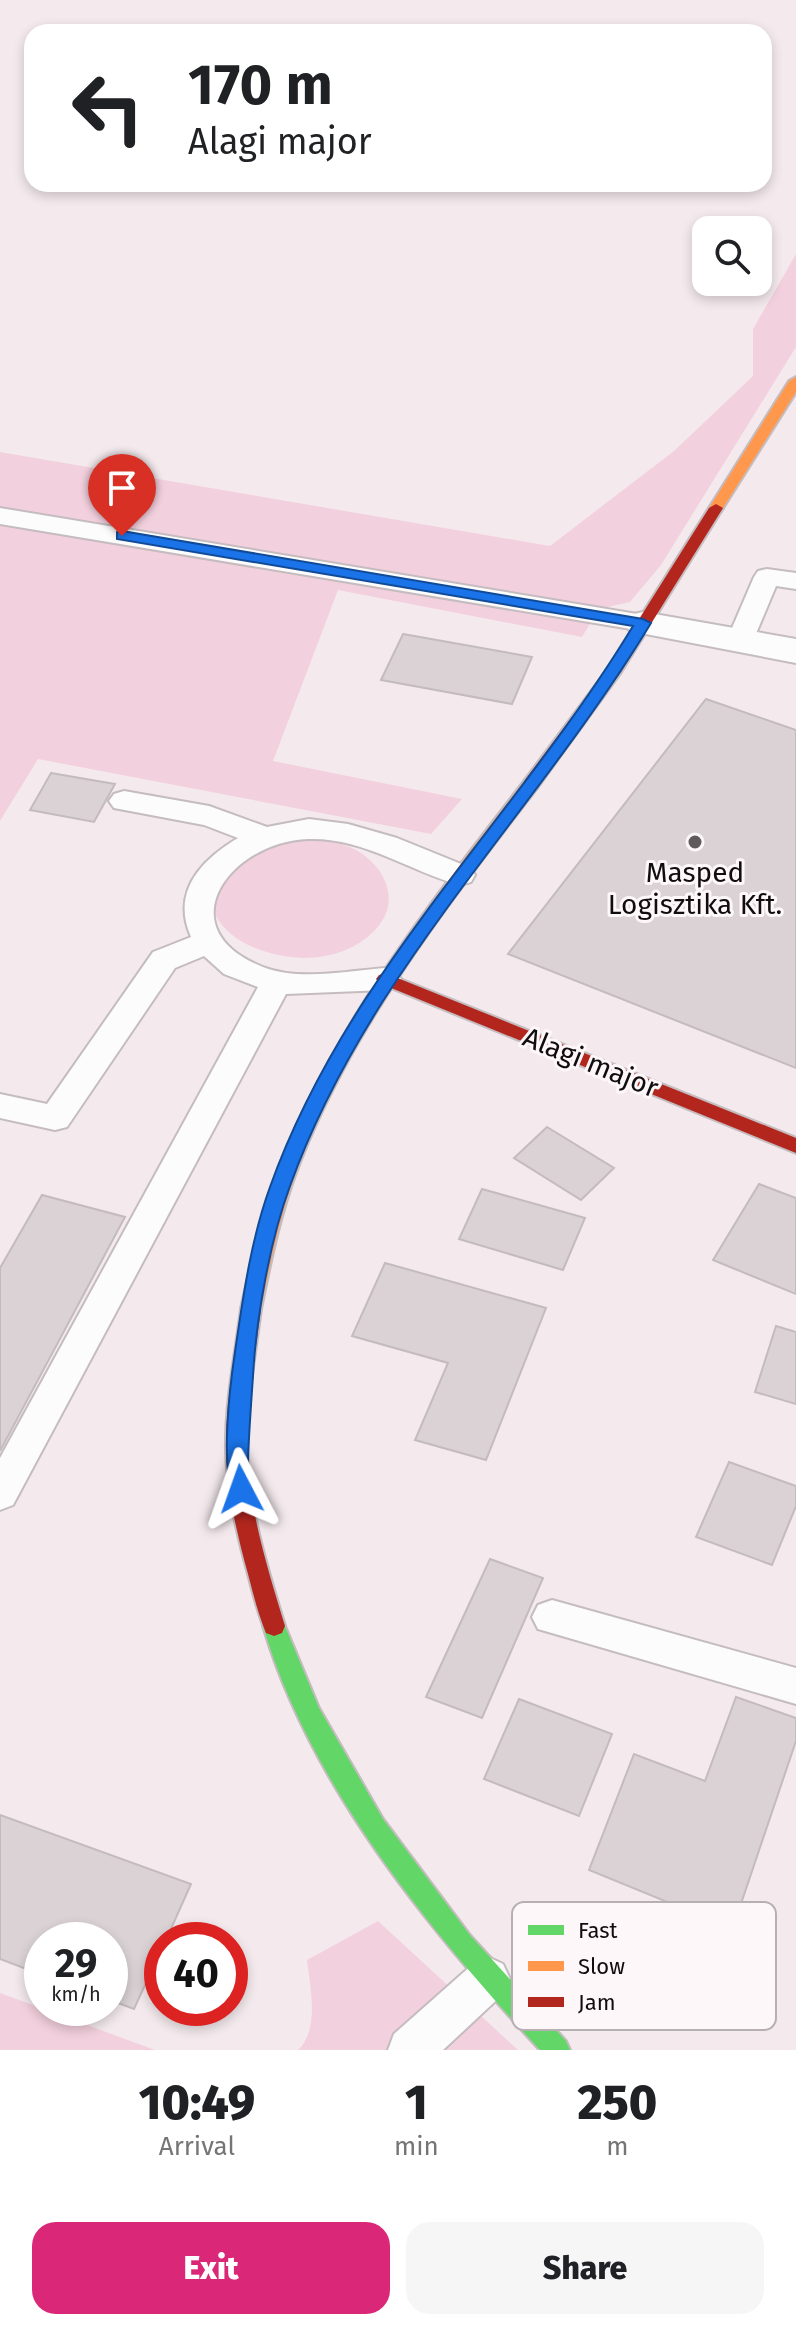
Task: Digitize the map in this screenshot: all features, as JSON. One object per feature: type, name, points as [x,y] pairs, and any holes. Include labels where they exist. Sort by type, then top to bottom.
[{"type":"street","points":[[512,2004],[488,1979],[397,1863],[342,1779],[299,1694],[267,1610],[249,1540],[238,1464],[243,1371],[255,1284],[279,1188],[313,1108],[385,979],[610,679],[643,623],[787,413],[796,381]]},
{"type":"street","points":[[643,623],[796,651]]},
{"type":"street","name":"Alagi major","points":[[385,979],[796,1146]]},
{"type":"street","points":[[538,2030],[557,2050]]},
{"type":"lane","points":[[0,516],[643,623]]},
{"type":"lane","points":[[740,642],[767,577],[796,581]]},
{"type":"lane","points":[[124,801],[209,816],[263,836]]},
{"type":"lane","points":[[385,979],[324,984],[277,981],[236,967],[208,942],[197,912],[204,881],[228,855],[263,836],[306,829],[350,832],[460,875]]},
{"type":"lane","points":[[0,1106],[55,1118],[164,960],[208,942]]},
{"type":"lane","points":[[0,1494],[277,981]]},
{"type":"lane","points":[[552,1617],[796,1686]]},
{"type":"lane","points":[[410,2050],[488,1979]]},
{"type":"shaded area","points":[[796,254],[796,347],[661,565],[630,602],[599,609],[582,637],[338,590],[273,761],[462,799],[431,834],[38,759],[0,821],[0,452],[550,546],[674,451],[753,376],[753,329]]},
{"type":"shaded area","points":[[307,838],[354,849],[374,864],[389,896],[384,918],[376,929],[348,949],[315,957],[282,956],[251,946],[227,931],[214,911],[215,889],[234,866],[258,847]]},
{"type":"shaded area","points":[[378,1921],[518,2050],[298,2050],[305,2041],[311,2020],[307,1960]]},
{"type":"shaded area","points":[[0,1993],[24,2002],[24,2026],[90,2026],[155,2050],[0,2050]]},
{"type":"building","points":[[403,634],[532,657],[512,704],[381,680]]},
{"type":"building","name":"Masped Logisztika Kft.","points":[[706,699],[796,730],[796,1068],[508,954]]},
{"type":"building","points":[[51,773],[115,784],[94,822],[30,810]]},
{"type":"building","points":[[547,1127],[614,1168],[581,1200],[514,1158]]},
{"type":"building","points":[[759,1184],[796,1198],[796,1294],[713,1260]]},
{"type":"building","points":[[482,1189],[585,1218],[563,1270],[459,1239]]},
{"type":"building","points":[[42,1195],[125,1217],[0,1451],[0,1268]]},
{"type":"building","points":[[385,1263],[546,1308],[486,1460],[415,1440],[448,1363],[352,1336]]},
{"type":"building","points":[[776,1326],[796,1332],[796,1404],[755,1392]]},
{"type":"building","points":[[729,1462],[796,1486],[796,1506],[772,1565],[696,1537]]},
{"type":"building","points":[[490,1559],[543,1578],[482,1718],[426,1697]]},
{"type":"building","points":[[736,1697],[796,1718],[796,1741],[742,1902],[668,1902],[589,1870],[634,1754],[705,1781]]},
{"type":"building","points":[[519,1699],[612,1734],[579,1816],[484,1779]]},
{"type":"building","points":[[0,1815],[191,1884],[174,1922],[144,1922],[144,1987],[134,2009],[128,2007],[128,1922],[24,1922],[24,1968],[0,1959]]},
{"type":"traffic: fast","points":[[274,1626],[290,1671],[325,1744],[375,1827],[431,1904],[512,2001]]},
{"type":"traffic: fast","points":[[539,2030],[557,2050]]},
{"type":"traffic: slow","points":[[716,508],[796,381]]},
{"type":"traffic: slow","points":[[251,1309],[267,1234],[290,1163],[356,1029],[440,904],[531,784]]},
{"type":"traffic: jam","points":[[531,784],[613,672],[716,508]]},
{"type":"traffic: jam","points":[[385,979],[796,1146]]},
{"type":"traffic: jam","points":[[251,1309],[238,1410],[238,1469],[252,1548],[274,1626]]},
{"type":"place","name":"Masped Logisztika Kft.","points":[[695,842]]},
{"type":"route","points":[[122,536],[643,623],[610,679],[385,979],[313,1108],[279,1188],[255,1284],[243,1371],[238,1464],[241,1489]]}]
